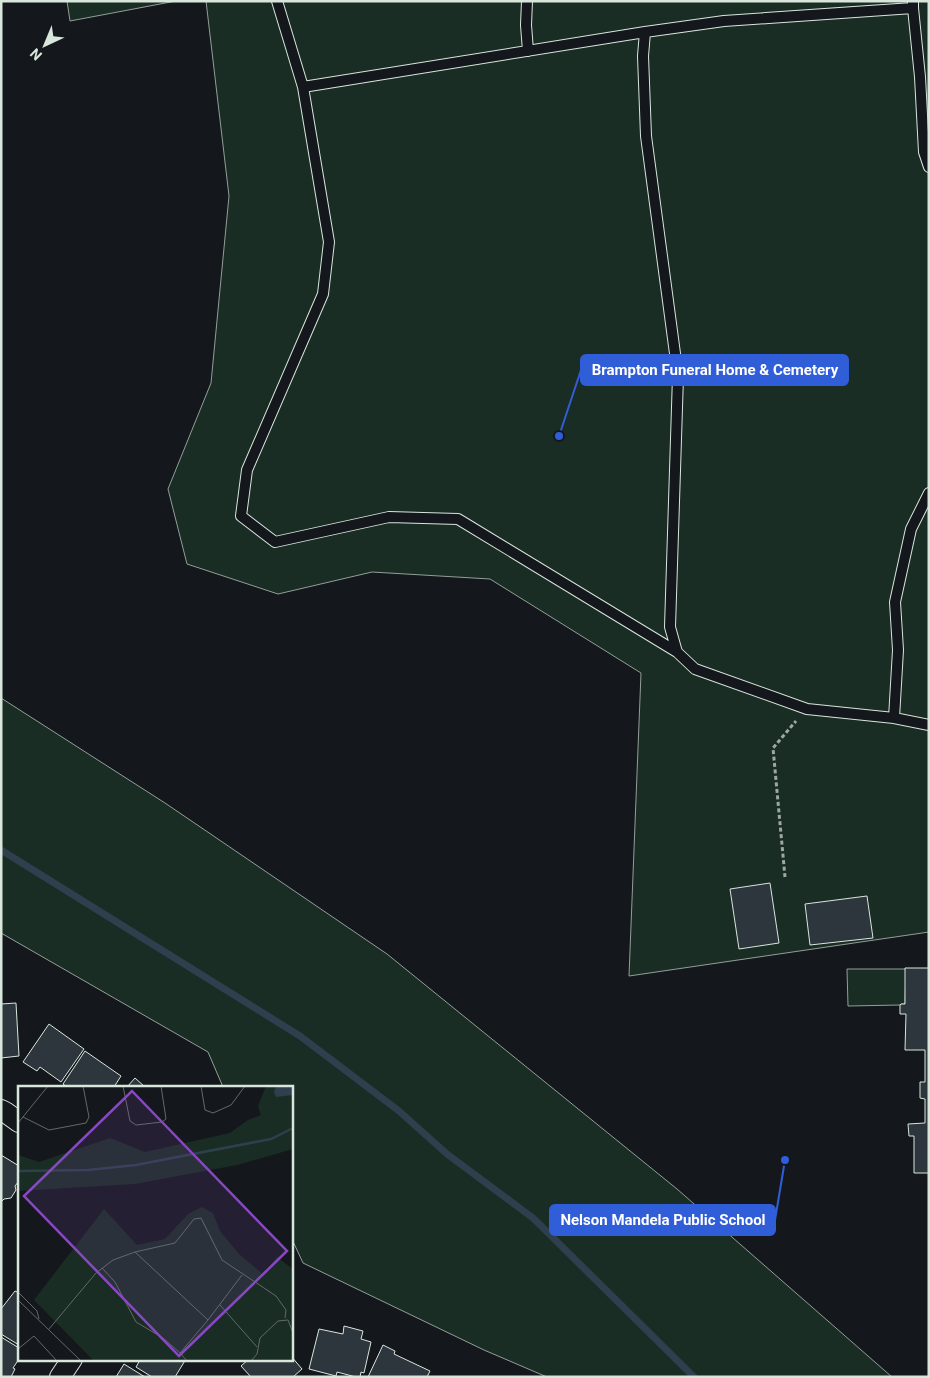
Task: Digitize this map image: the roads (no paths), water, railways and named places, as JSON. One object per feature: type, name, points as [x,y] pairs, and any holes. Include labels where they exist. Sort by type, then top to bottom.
[{"type":"street","points":[[1,1110],[18,1121]]},
{"type":"street","points":[[60,1377],[71,1360]]},
{"type":"lane","points":[[277,1],[303,87],[329,242],[323,294],[247,470],[241,516],[275,542],[389,517],[458,519],[677,652],[695,669],[807,709],[894,718],[929,725]]},
{"type":"lane","points":[[527,1],[528,51]]},
{"type":"lane","points":[[303,87],[724,21],[913,5],[920,77],[924,152],[929,167]]},
{"type":"lane","points":[[646,32],[643,56],[646,136],[678,376],[670,626],[677,652]]},
{"type":"lane","points":[[894,718],[898,650],[894,602],[911,529],[929,493]]},
{"type":"waterway","points":[[1,850],[300,1036],[399,1111],[447,1154],[533,1218],[694,1377]]},
{"type":"place","name":"Brampton Funeral Home & Cemetery","points":[[559,436]]},
{"type":"place","name":"Nelson Mandela Public School","points":[[785,1160]]}]
